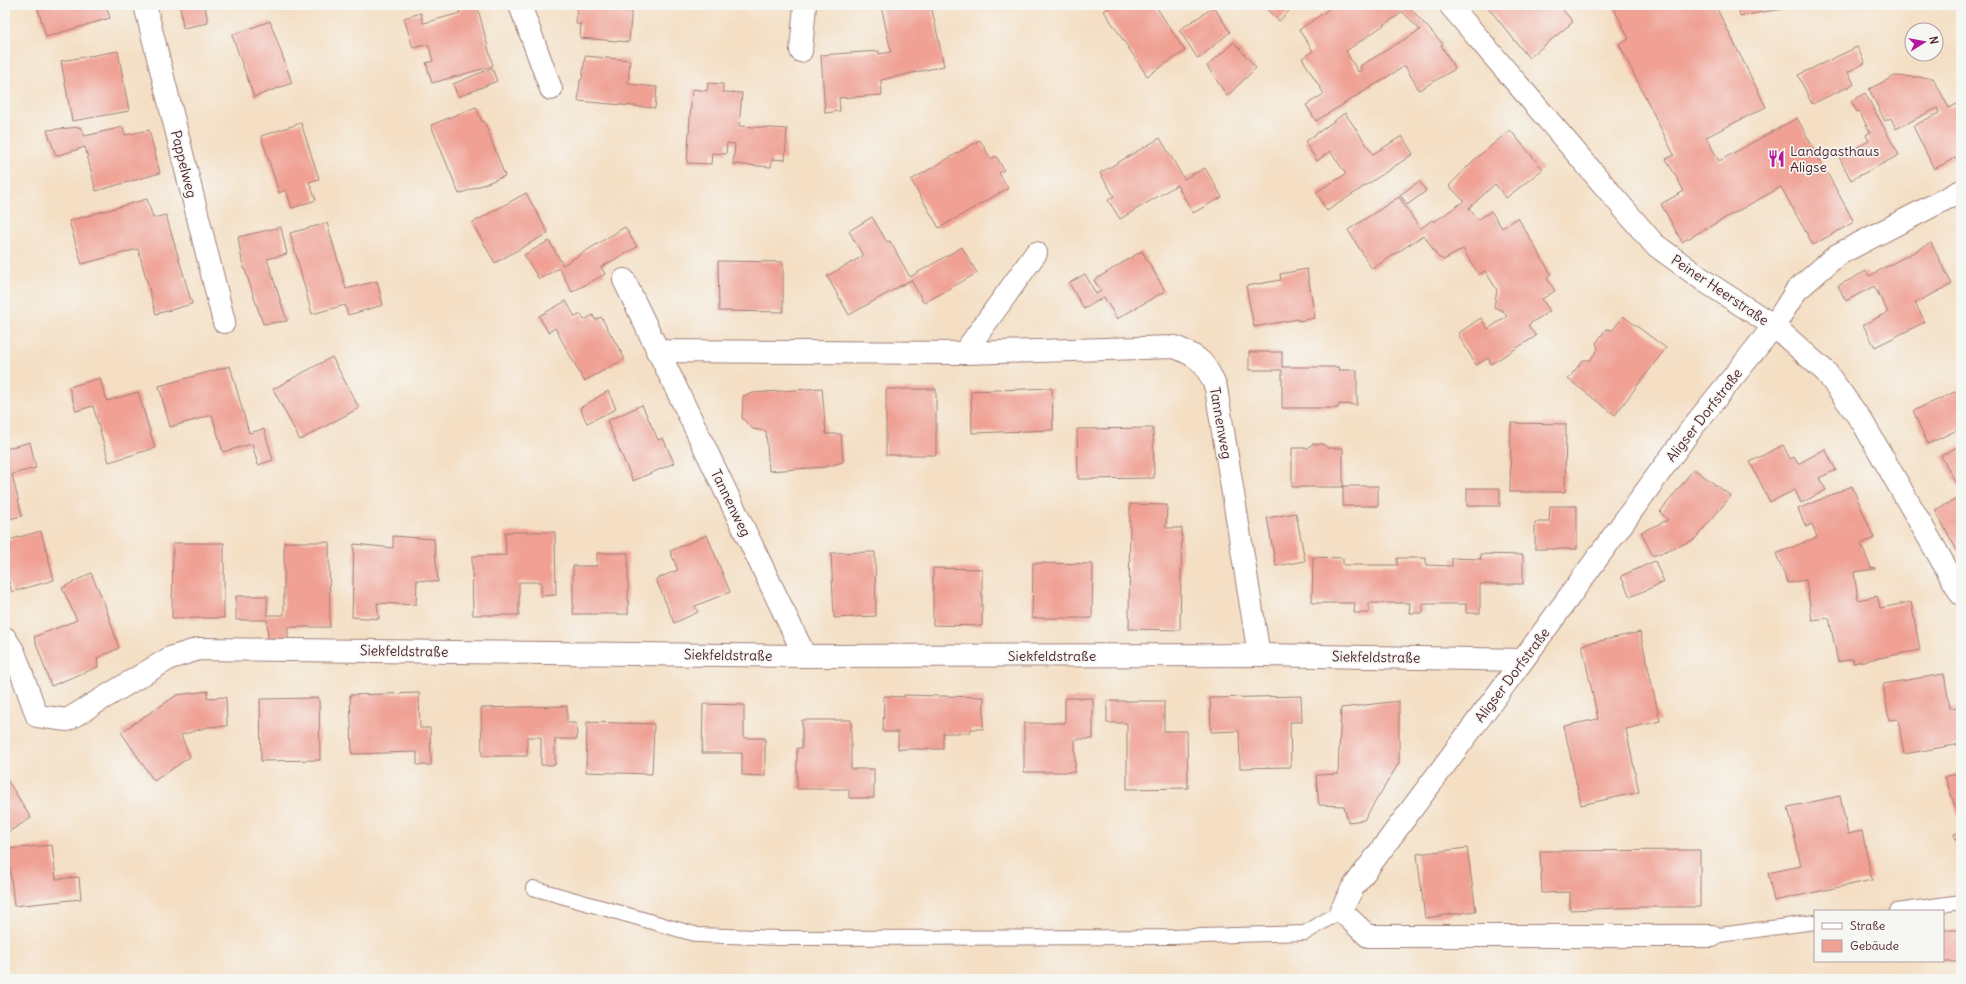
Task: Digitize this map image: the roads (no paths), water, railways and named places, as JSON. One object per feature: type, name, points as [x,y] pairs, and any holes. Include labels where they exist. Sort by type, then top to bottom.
[{"type":"street","name":"Pappelweg","points":[[145,5],[224,322]]},
{"type":"street","points":[[520,5],[551,89]]},
{"type":"street","points":[[801,51],[805,5]]},
{"type":"street","name":"Peiner Heerstraße","points":[[1450,5],[1654,244],[1706,282],[1774,326],[1826,372],[1863,423],[1961,594]]},
{"type":"street","name":"Aligser Dorfstraße","points":[[1341,911],[1352,889],[1523,660],[1692,428],[1774,326],[1796,291],[1837,254],[1961,191]]},
{"type":"street","points":[[964,353],[1036,253]]},
{"type":"street","name":"Tannenweg","points":[[624,280],[805,656]]},
{"type":"street","name":"Tannenweg","points":[[657,351],[964,353],[1175,347],[1194,354],[1208,369],[1216,388],[1259,655]]},
{"type":"street","name":"Siekfeldstraße","points":[[5,638],[14,652],[37,716],[67,720],[170,658],[198,649],[805,656],[1259,655],[1523,660]]},
{"type":"street","points":[[1341,911],[1368,936],[1712,936]]},
{"type":"lane","points":[[533,888],[698,935],[780,938],[1170,937],[1305,933],[1341,911]]},
{"type":"lane","points":[[1904,910],[1961,902]]},
{"type":"lane","points":[[1712,936],[1814,922]]},
{"type":"place","name":"Landgasthaus Aligse","points":[[1777,159]]}]
